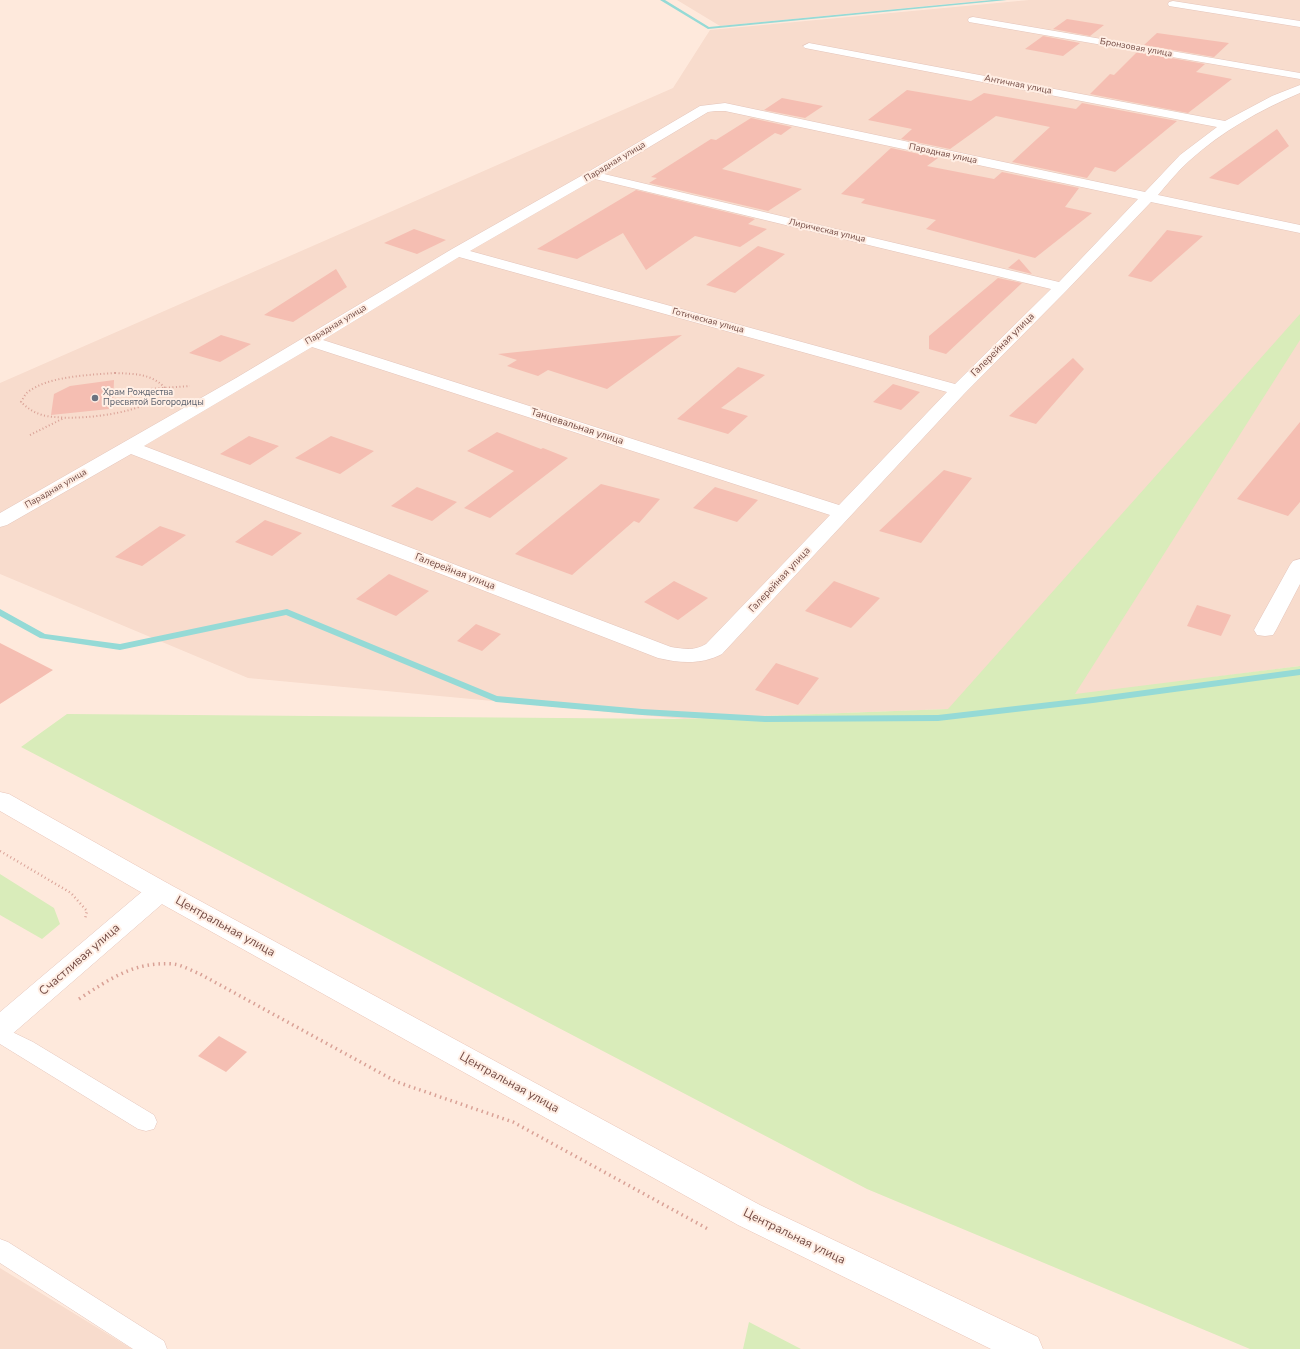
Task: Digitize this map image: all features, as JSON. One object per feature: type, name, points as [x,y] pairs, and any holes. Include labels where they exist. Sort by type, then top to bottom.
[{"type":"street","points":[[1173,4],[1300,24]]},
{"type":"street","name":"Бронзовая улица","points":[[973,20],[1300,76]]},
{"type":"street","name":"Античная улица","points":[[809,46],[1227,124]]},
{"type":"street","name":"Галерейная улица","points":[[130,447],[659,650],[683,656],[706,654],[714,649],[958,390],[1062,287],[1146,197],[1185,158],[1227,124],[1300,89]]},
{"type":"street","name":"Парадная улица","points":[[0,521],[130,447],[457,252],[593,175],[704,109],[720,107],[1300,229]]},
{"type":"street","name":"Лирическая улица","points":[[593,175],[1062,287]]},
{"type":"street","name":"Готическая улица","points":[[457,252],[958,390]]},
{"type":"street","name":"Танцевальная улица","points":[[310,341],[843,513]]},
{"type":"street","points":[[1265,630],[1300,564]]},
{"type":"street","name":"Центральная улица","points":[[0,800],[160,891],[749,1216],[1026,1349]]},
{"type":"street","name":"Счастливая улица","points":[[0,1028],[160,891]]},
{"type":"lane","points":[[0,1034],[26,1048],[146,1122]]},
{"type":"lane","points":[[0,1250],[155,1349]]},
{"type":"path","points":[[30,435],[66,417],[97,416],[136,409],[156,398],[164,388],[158,379],[144,374],[115,373],[83,375],[50,381],[27,392],[21,402],[30,411],[55,417],[66,417]]},
{"type":"path","points":[[0,851],[71,893],[87,911],[84,924]]},
{"type":"path","points":[[33,1001],[60,1011],[116,974],[141,966],[175,964],[200,974],[397,1082],[513,1122],[708,1229]]},
{"type":"shaded area","points":[[677,0],[989,0],[720,26]]},
{"type":"shaded area","points":[[1029,0],[1300,0],[1300,666],[1075,695],[948,709],[684,719],[248,678],[0,574],[0,383],[673,88],[710,30]]},
{"type":"shaded area","points":[[0,1268],[132,1349],[0,1349]]},
{"type":"green space","points":[[1300,314],[1300,340],[1075,694],[1300,666],[1300,1349],[1250,1349],[867,1189],[21,747],[67,714],[684,719],[948,709]]},
{"type":"green space","points":[[0,874],[54,908],[60,924],[42,939],[0,915]]},
{"type":"green space","points":[[749,1322],[801,1349],[743,1349]]},
{"type":"building","points":[[1067,19],[1104,25],[1090,36],[1053,29]]},
{"type":"building","points":[[1157,33],[1229,43],[1214,57],[1144,45]]},
{"type":"building","points":[[1043,36],[1080,43],[1063,56],[1025,49]]},
{"type":"building","points":[[1137,52],[1205,64],[1196,72],[1232,79],[1188,113],[1090,94],[1110,74],[1114,75]]},
{"type":"building","points":[[907,90],[971,101],[984,93],[1076,109],[1082,103],[1177,121],[1115,172],[1095,167],[1087,178],[1012,162],[1050,127],[996,116],[950,149],[901,139],[912,129],[868,120]]},
{"type":"building","points":[[782,98],[823,106],[805,118],[764,110]]},
{"type":"building","points":[[751,118],[792,127],[781,135],[775,133],[722,169],[802,189],[768,211],[649,183],[657,178],[651,177],[711,139],[716,140]]},
{"type":"building","points":[[1277,129],[1289,146],[1238,185],[1209,178]]},
{"type":"building","points":[[891,148],[938,158],[927,166],[994,179],[1002,172],[1079,188],[1065,207],[1092,213],[1035,258],[926,229],[936,220],[861,203],[865,199],[841,194]]},
{"type":"building","points":[[636,190],[755,219],[748,224],[767,229],[740,247],[695,236],[646,270],[623,233],[577,259],[537,249]]},
{"type":"building","points":[[414,229],[446,240],[417,254],[384,243]]},
{"type":"building","points":[[1167,230],[1203,236],[1151,282],[1128,276]]},
{"type":"building","points":[[758,246],[785,254],[735,293],[706,285]]},
{"type":"building","points":[[1019,259],[1032,274],[1008,268]]},
{"type":"building","points":[[336,269],[347,287],[293,322],[264,315]]},
{"type":"building","points":[[998,278],[1022,283],[946,354],[929,349],[929,336]]},
{"type":"building","points":[[221,335],[251,344],[220,362],[189,353]]},
{"type":"building","points":[[682,335],[607,389],[548,370],[538,376],[507,366],[517,360],[498,354]]},
{"type":"building","points":[[1073,358],[1084,369],[1036,424],[1009,416]]},
{"type":"building","points":[[738,367],[765,375],[721,408],[748,416],[728,434],[677,419]]},
{"type":"building","name":"Храм Рождества Пресвятой Богородицы","points":[[114,380],[113,405],[109,405],[109,409],[51,415],[54,394],[70,386]]},
{"type":"building","points":[[893,384],[920,392],[901,410],[873,402]]},
{"type":"building","points":[[1300,422],[1300,502],[1288,516],[1237,499]]},
{"type":"building","points":[[497,432],[568,458],[490,518],[464,508],[514,471],[467,451]]},
{"type":"building","points":[[249,436],[279,446],[250,465],[220,454]]},
{"type":"building","points":[[331,436],[374,451],[340,474],[295,458]]},
{"type":"building","points":[[944,470],[972,478],[921,543],[879,531]]},
{"type":"building","points":[[601,484],[660,499],[639,523],[634,521],[572,575],[515,554]]},
{"type":"building","points":[[417,487],[457,502],[432,521],[391,506]]},
{"type":"building","points":[[715,487],[758,500],[737,522],[693,508]]},
{"type":"building","points":[[265,520],[302,533],[272,556],[235,542]]},
{"type":"building","points":[[160,526],[186,535],[142,566],[115,557]]},
{"type":"building","points":[[389,574],[429,591],[396,616],[356,599]]},
{"type":"building","points":[[674,581],[708,598],[678,620],[644,602]]},
{"type":"building","points":[[834,581],[880,598],[851,628],[805,611]]},
{"type":"building","points":[[1197,605],[1231,615],[1221,636],[1187,626]]},
{"type":"building","points":[[476,624],[501,634],[482,651],[457,641]]},
{"type":"building","points":[[0,643],[53,670],[0,704]]},
{"type":"building","points":[[776,663],[819,678],[798,705],[755,690]]},
{"type":"building","points":[[219,1036],[247,1052],[226,1072],[198,1056]]},
{"type":"waterway","points":[[662,0],[708,28],[1005,0]]},
{"type":"waterway","points":[[0,612],[43,636],[120,647],[287,612],[496,699],[642,712],[765,719],[938,718],[1093,700],[1300,672]]},
{"type":"place","name":"Храм Рождества Пресвятой Богородицы","points":[[95,398]]}]
